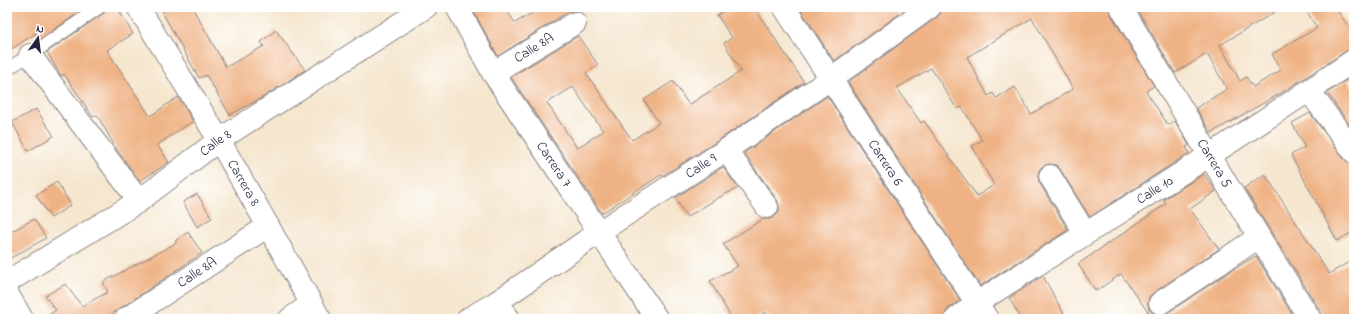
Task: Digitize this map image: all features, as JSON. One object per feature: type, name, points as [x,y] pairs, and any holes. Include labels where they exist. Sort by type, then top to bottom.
[{"type":"street","name":"Carrera 8","points":[[138,7],[219,140],[316,312]]},
{"type":"street","name":"Calle 8","points":[[7,282],[139,201],[219,140],[426,7]]},
{"type":"street","name":"Carrera 7","points":[[457,7],[493,73],[657,319]]},
{"type":"street","name":"Carrera 6","points":[[784,7],[832,78],[982,311]]},
{"type":"street","name":"Calle 9","points":[[468,319],[503,310],[599,232],[726,150],[832,78],[930,7]]},
{"type":"street","name":"Carrera 5","points":[[1121,7],[1310,319]]},
{"type":"street","name":"Calle 8A","points":[[493,73],[575,23]]},
{"type":"street","points":[[30,55],[139,201]]},
{"type":"street","name":"Calle 10","points":[[956,319],[982,311],[1085,233],[1210,155],[1354,60]]},
{"type":"street","points":[[1309,91],[1354,152]]},
{"type":"street","points":[[726,150],[767,207]]},
{"type":"street","points":[[1050,176],[1085,233]]},
{"type":"street","name":"Calle 8A","points":[[126,319],[268,226]]},
{"type":"street","points":[[1160,303],[1259,237]]},
{"type":"street","points":[[7,293],[22,319]]},
{"type":"street","points":[[290,319],[316,312]]},
{"type":"lane","points":[[7,69],[100,7]]},
{"type":"building","points":[[7,7],[87,7],[40,39],[36,33],[7,52]]},
{"type":"building","points":[[107,7],[117,7],[133,34],[107,50],[150,116],[178,97],[193,121],[157,145],[169,162],[140,181],[117,150],[97,115],[93,117],[64,74],[61,76],[47,52],[104,13]]},
{"type":"building","points":[[171,7],[192,7],[226,67],[264,46],[261,42],[276,30],[305,70],[265,96],[230,115],[206,75],[199,78],[162,12]]},
{"type":"building","points":[[471,7],[505,7],[515,23],[542,7],[585,7],[578,11],[568,12],[498,56]]},
{"type":"building","points":[[730,7],[754,7],[804,82],[719,140],[602,213],[511,77],[578,36],[598,65],[586,73],[632,140],[659,123],[644,100],[673,81],[689,105],[741,71],[724,43],[732,38],[717,15]],"holes":[[[573,87],[603,131],[577,148],[547,103]]]},
{"type":"building","points":[[799,7],[909,7],[834,61]]},
{"type":"building","points":[[942,7],[1109,7],[1110,13],[1154,86],[1146,91],[1168,125],[1175,121],[1189,145],[1186,147],[1189,153],[1090,217],[1060,169],[1056,165],[1050,164],[1043,166],[1039,170],[1039,182],[1068,230],[980,286],[848,82],[937,17],[941,12]],"holes":[[[1032,18],[1073,89],[1031,114],[1015,87],[996,98],[993,93],[988,96],[967,57]],[[931,68],[957,109],[962,107],[982,140],[972,146],[994,185],[977,196],[924,121],[921,123],[897,88]]]},
{"type":"building","points":[[1136,7],[1283,7],[1220,45],[1240,81],[1246,77],[1253,87],[1281,70],[1272,54],[1317,28],[1304,7],[1335,7],[1354,35],[1354,46],[1283,92],[1211,133],[1196,108],[1227,89],[1207,54],[1175,73]]},
{"type":"building","points":[[1347,80],[1354,90],[1354,131],[1327,93]]},
{"type":"building","points":[[827,96],[960,300],[948,309],[941,319],[771,319],[766,312],[754,319],[732,319],[710,281],[738,266],[723,244],[763,219],[774,217],[779,212],[777,200],[744,153]]},
{"type":"building","points":[[36,109],[54,136],[28,151],[12,122]]},
{"type":"building","points":[[1310,113],[1344,159],[1349,163],[1354,164],[1354,231],[1337,241],[1291,155],[1305,147],[1292,123]]},
{"type":"building","points":[[723,167],[738,188],[687,217],[675,198]]},
{"type":"building","points":[[1204,174],[1216,191],[1190,209],[1219,249],[1153,293],[1149,297],[1149,310],[1155,314],[1161,315],[1167,313],[1256,256],[1295,319],[1153,319],[1121,274],[1096,291],[1078,264],[1166,204],[1164,199]]},
{"type":"building","points":[[1265,174],[1329,274],[1349,262],[1354,270],[1354,319],[1322,319],[1321,312],[1244,188]]},
{"type":"building","points":[[57,182],[71,205],[51,218],[36,195]]},
{"type":"building","points":[[197,194],[212,218],[197,227],[183,202]]},
{"type":"building","points":[[34,219],[46,238],[7,260],[7,234]]},
{"type":"building","points":[[188,232],[202,253],[112,314],[114,319],[43,319],[56,310],[45,296],[65,284],[82,306],[108,292],[103,282],[176,243],[176,240]]},
{"type":"building","points":[[1043,276],[1064,314],[1055,319],[1021,319],[1009,298]]}]
